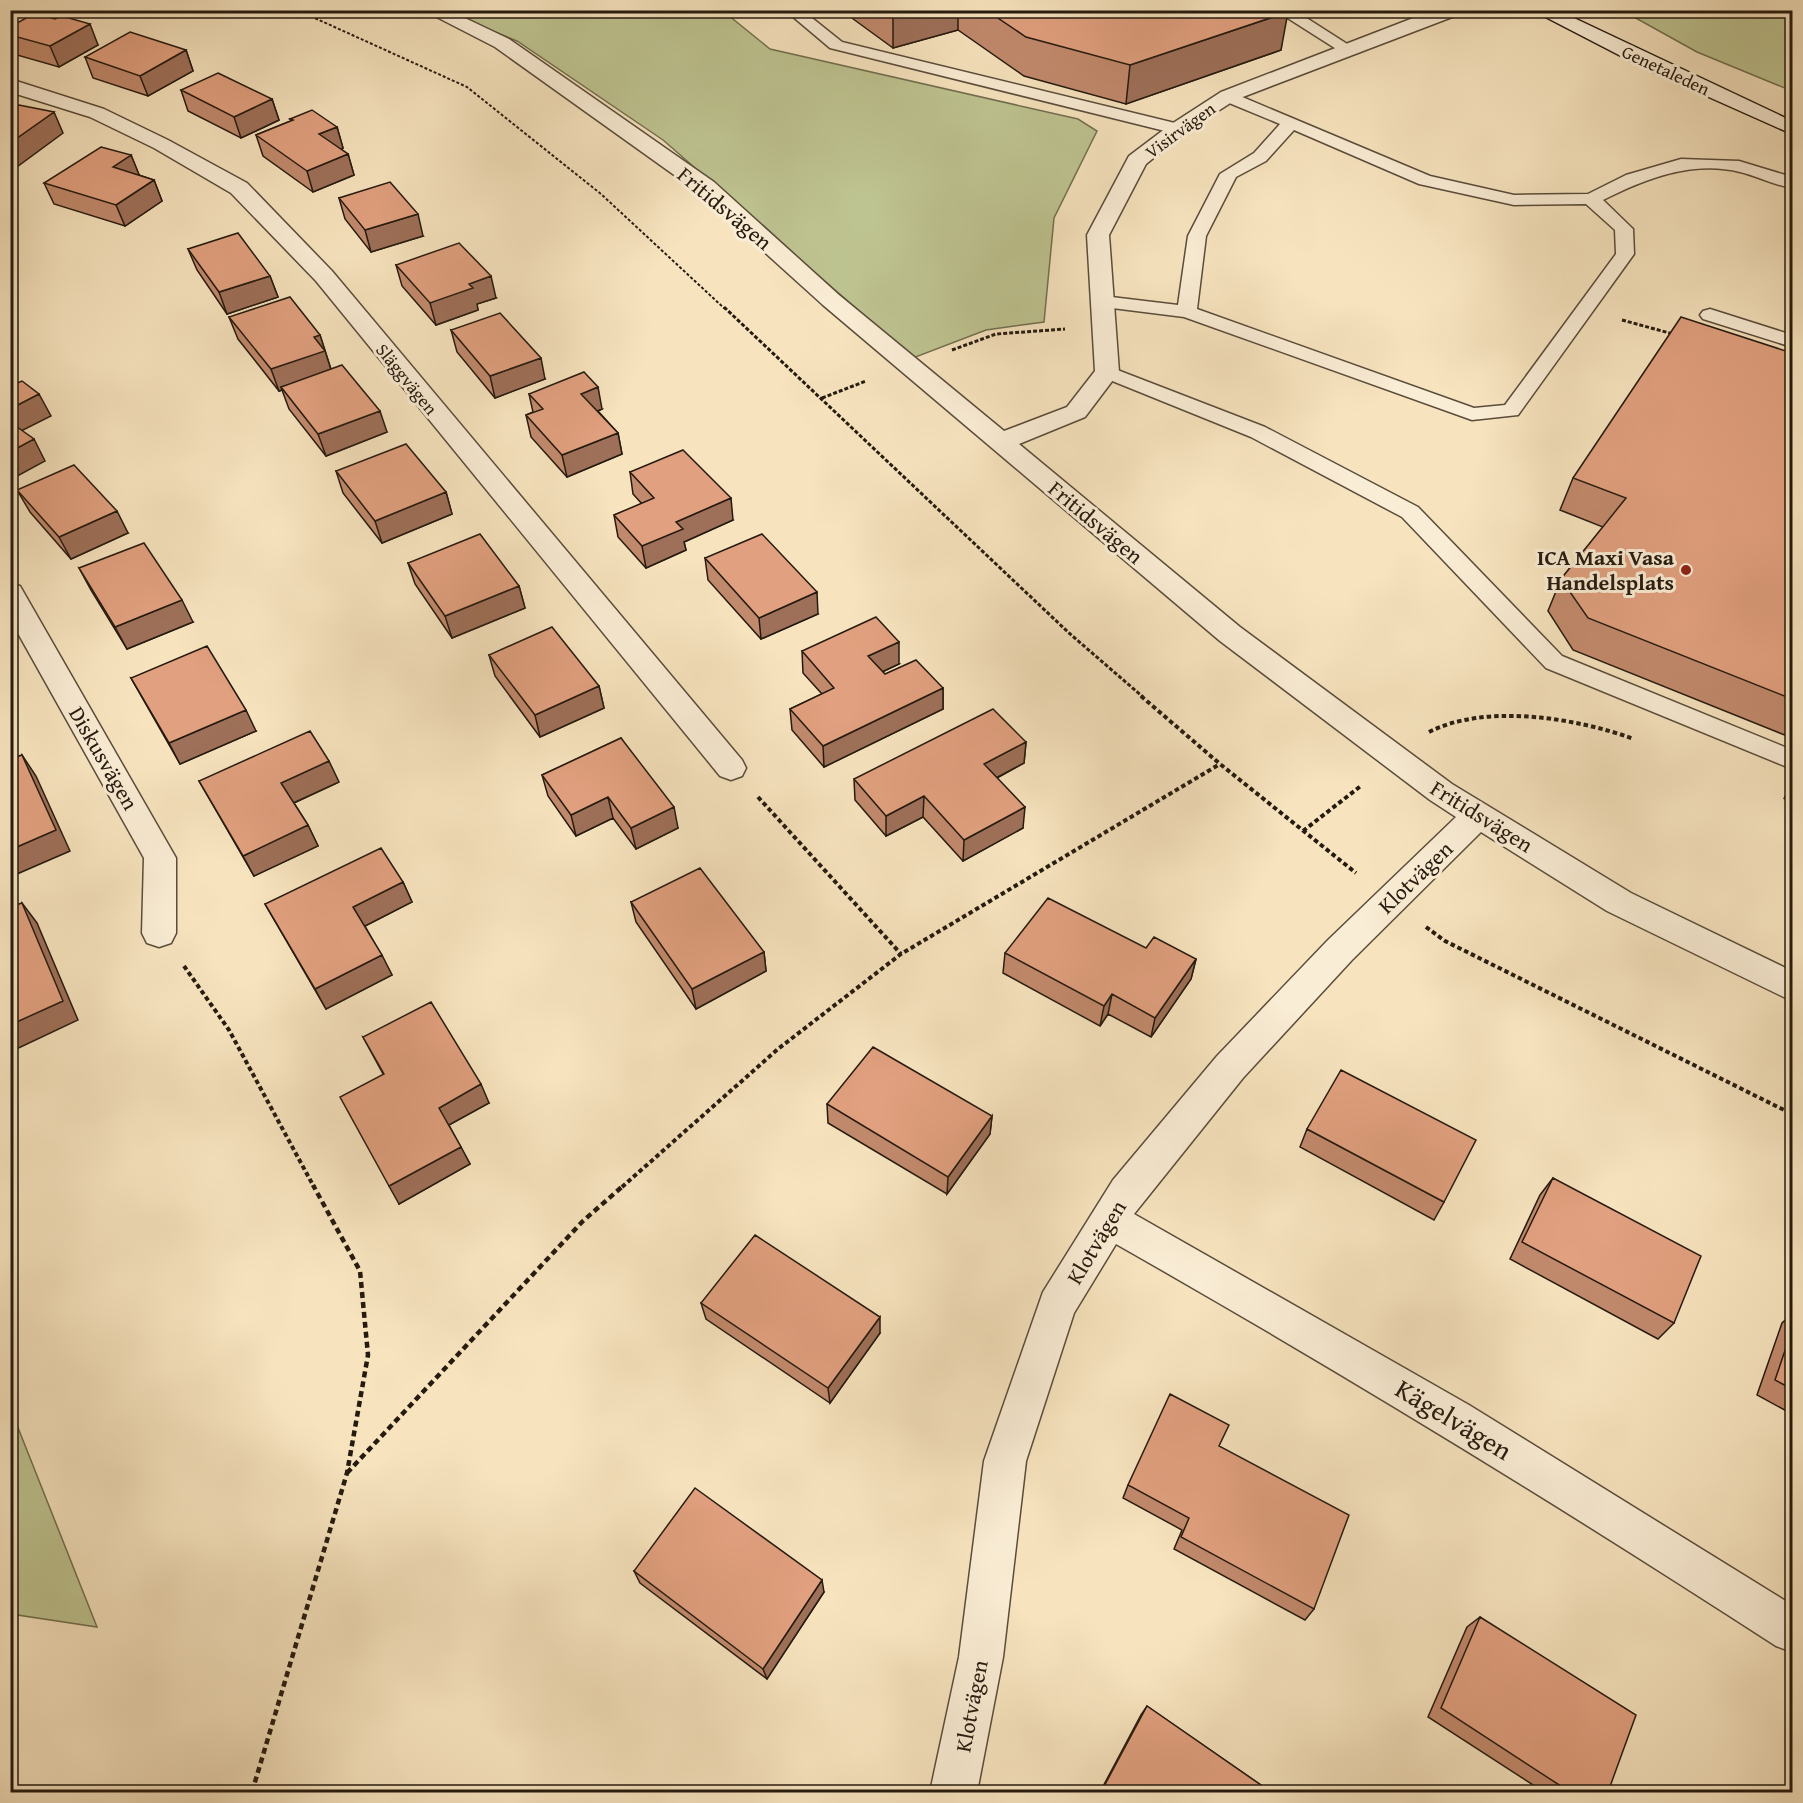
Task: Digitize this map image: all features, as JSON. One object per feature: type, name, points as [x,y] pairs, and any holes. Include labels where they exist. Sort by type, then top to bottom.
[{"type":"street","points":[[10,15],[16,10]]},
{"type":"street","name":"Fritidsvägen","points":[[432,10],[502,44],[706,188],[908,365],[1230,634],[1441,792],[1618,902],[1792,987]]},
{"type":"street","name":"Visirvägen","points":[[1107,372],[1098,235],[1137,162],[1177,129],[1228,96],[1453,10]]},
{"type":"street","name":"Genetaleden","points":[[1541,10],[1653,65],[1792,128]]},
{"type":"street","name":"Släggvägen","points":[[10,85],[97,113],[161,144],[238,188],[324,276],[731,768]]},
{"type":"street","points":[[999,442],[1076,412],[1107,372]]},
{"type":"street","name":"Diskusvägen","points":[[10,593],[160,858],[159,933]]},
{"type":"street","name":"Klotvägen","points":[[953,1792],[981,1657],[1005,1461],[1057,1305],[1126,1192],[1230,1067],[1340,950],[1445,850],[1478,814]]},
{"type":"street","name":"Kägelvägen","points":[[1109,1220],[1464,1425],[1792,1630]]},
{"type":"lane","points":[[792,10],[836,45],[1177,129]]},
{"type":"lane","points":[[1288,14],[1314,10]]},
{"type":"lane","points":[[1288,14],[1347,49]]},
{"type":"lane","points":[[1228,96],[1425,180],[1514,200],[1591,199],[1632,180],[1681,164],[1739,166],[1792,183]]},
{"type":"lane","points":[[1187,312],[1197,236],[1229,174],[1260,157],[1291,123]]},
{"type":"lane","points":[[1103,302],[1187,312],[1472,414],[1511,411],[1625,254],[1624,230],[1591,199]]},
{"type":"lane","points":[[1710,315],[1792,341]]},
{"type":"lane","points":[[1107,372],[1258,432],[1410,512],[1554,662],[1792,760]]},
{"type":"path","points":[[297,10],[467,87],[601,194],[822,398],[1069,633],[1220,764],[1445,941],[1792,1114]]},
{"type":"path","points":[[822,398],[996,334],[1104,327]]},
{"type":"path","points":[[1303,831],[1437,726],[1499,715],[1598,726],[1641,741]]},
{"type":"path","points":[[347,1473],[583,1221],[778,1049],[901,954],[1220,764]]},
{"type":"path","points":[[731,768],[901,954]]},
{"type":"path","points":[[1782,796],[1792,801]]},
{"type":"path","points":[[159,933],[229,1030],[360,1271],[368,1355],[347,1473],[252,1792]]},
{"type":"green space","points":[[443,11],[723,11],[770,49],[1078,119],[1097,131],[1054,218],[1044,322],[986,330],[913,358],[663,140],[517,41]]},
{"type":"green space","points":[[1623,11],[1792,11],[1792,91],[1697,52]]},
{"type":"green space","points":[[11,1410],[97,1627],[11,1614]]},
{"type":"building","points":[[986,10],[1286,10],[1288,12],[1130,65],[1026,37]]},
{"type":"building","points":[[35,13],[55,19],[62,16],[90,24],[50,46],[10,35],[10,27]]},
{"type":"building","points":[[130,32],[186,50],[140,76],[85,57]]},
{"type":"building","points":[[218,73],[272,99],[234,117],[181,90]]},
{"type":"building","points":[[19,105],[54,112],[10,143],[10,111]]},
{"type":"building","points":[[312,110],[337,127],[319,134],[348,154],[307,171],[256,135],[293,120],[290,119]]},
{"type":"building","points":[[101,147],[131,155],[113,167],[154,180],[116,205],[44,183]]},
{"type":"building","points":[[390,182],[418,214],[365,230],[339,198]]},
{"type":"building","points":[[238,233],[270,276],[219,292],[188,249]]},
{"type":"building","points":[[459,243],[491,276],[469,284],[473,288],[430,303],[396,265]]},
{"type":"building","points":[[290,297],[320,335],[314,337],[325,351],[271,369],[229,317]]},
{"type":"building","points":[[500,313],[541,358],[490,376],[451,330]]},
{"type":"building","name":"ICA Maxi Vasa Handelsplats","points":[[1681,317],[1792,353],[1792,699],[1588,618],[1561,579],[1626,498],[1573,478]]},
{"type":"building","points":[[342,365],[380,411],[318,434],[281,387]]},
{"type":"building","points":[[584,372],[598,387],[581,394],[618,433],[562,455],[526,415],[543,409],[529,394]]},
{"type":"building","points":[[22,381],[39,394],[10,409],[10,386]]},
{"type":"building","points":[[10,422],[34,439],[10,452]]},
{"type":"building","points":[[406,444],[446,492],[375,521],[336,471]]},
{"type":"building","points":[[683,450],[731,498],[676,522],[683,529],[642,546],[614,515],[654,498],[630,472]]},
{"type":"building","points":[[74,465],[117,511],[59,537],[17,490]]},
{"type":"building","points":[[480,534],[519,586],[445,616],[408,563]]},
{"type":"building","points":[[762,534],[817,592],[759,618],[705,558]]},
{"type":"building","points":[[144,543],[182,600],[115,627],[79,568]]},
{"type":"building","points":[[876,617],[899,642],[868,656],[885,674],[916,660],[943,688],[823,746],[790,709],[834,688],[802,651]]},
{"type":"building","points":[[552,627],[599,686],[535,715],[489,655]]},
{"type":"building","points":[[207,646],[246,710],[169,743],[131,678]]},
{"type":"building","points":[[993,709],[1026,742],[984,764],[1025,807],[964,840],[924,796],[886,816],[854,779]]},
{"type":"building","points":[[310,731],[329,761],[281,783],[308,825],[243,856],[199,781]]},
{"type":"building","points":[[621,738],[674,807],[631,828],[608,797],[571,815],[542,775]]},
{"type":"building","points":[[22,755],[56,830],[10,850],[10,759]]},
{"type":"building","points":[[381,848],[403,882],[353,907],[382,955],[315,989],[265,904]]},
{"type":"building","points":[[700,868],[764,952],[692,989],[631,902]]},
{"type":"building","points":[[1048,898],[1146,948],[1154,937],[1196,959],[1155,1018],[1112,994],[1104,1006],[1005,953]]},
{"type":"building","points":[[22,903],[63,1001],[10,1025],[10,907]]},
{"type":"building","points":[[431,1002],[481,1084],[439,1108],[461,1147],[389,1186],[340,1097],[384,1074],[363,1037]]},
{"type":"building","points":[[873,1047],[992,1116],[948,1177],[827,1104]]},
{"type":"building","points":[[1341,1070],[1476,1140],[1444,1202],[1307,1129]]},
{"type":"building","points":[[1553,1178],[1701,1256],[1674,1323],[1522,1242]]},
{"type":"building","points":[[755,1235],[880,1317],[828,1388],[701,1303]]},
{"type":"building","points":[[1792,1330],[1792,1389],[1775,1380]]},
{"type":"building","points":[[1170,1394],[1229,1425],[1219,1446],[1349,1515],[1314,1609],[1181,1537],[1189,1518],[1128,1485]]},
{"type":"building","points":[[695,1488],[822,1580],[763,1669],[634,1571]]},
{"type":"building","points":[[1480,1617],[1636,1715],[1608,1792],[1570,1792],[1441,1708]]},
{"type":"building","points":[[1147,1706],[1271,1792],[1101,1792]]},
{"type":"place","name":"ICA Maxi Vasa Handelsplats","points":[[1686,570]]}]
